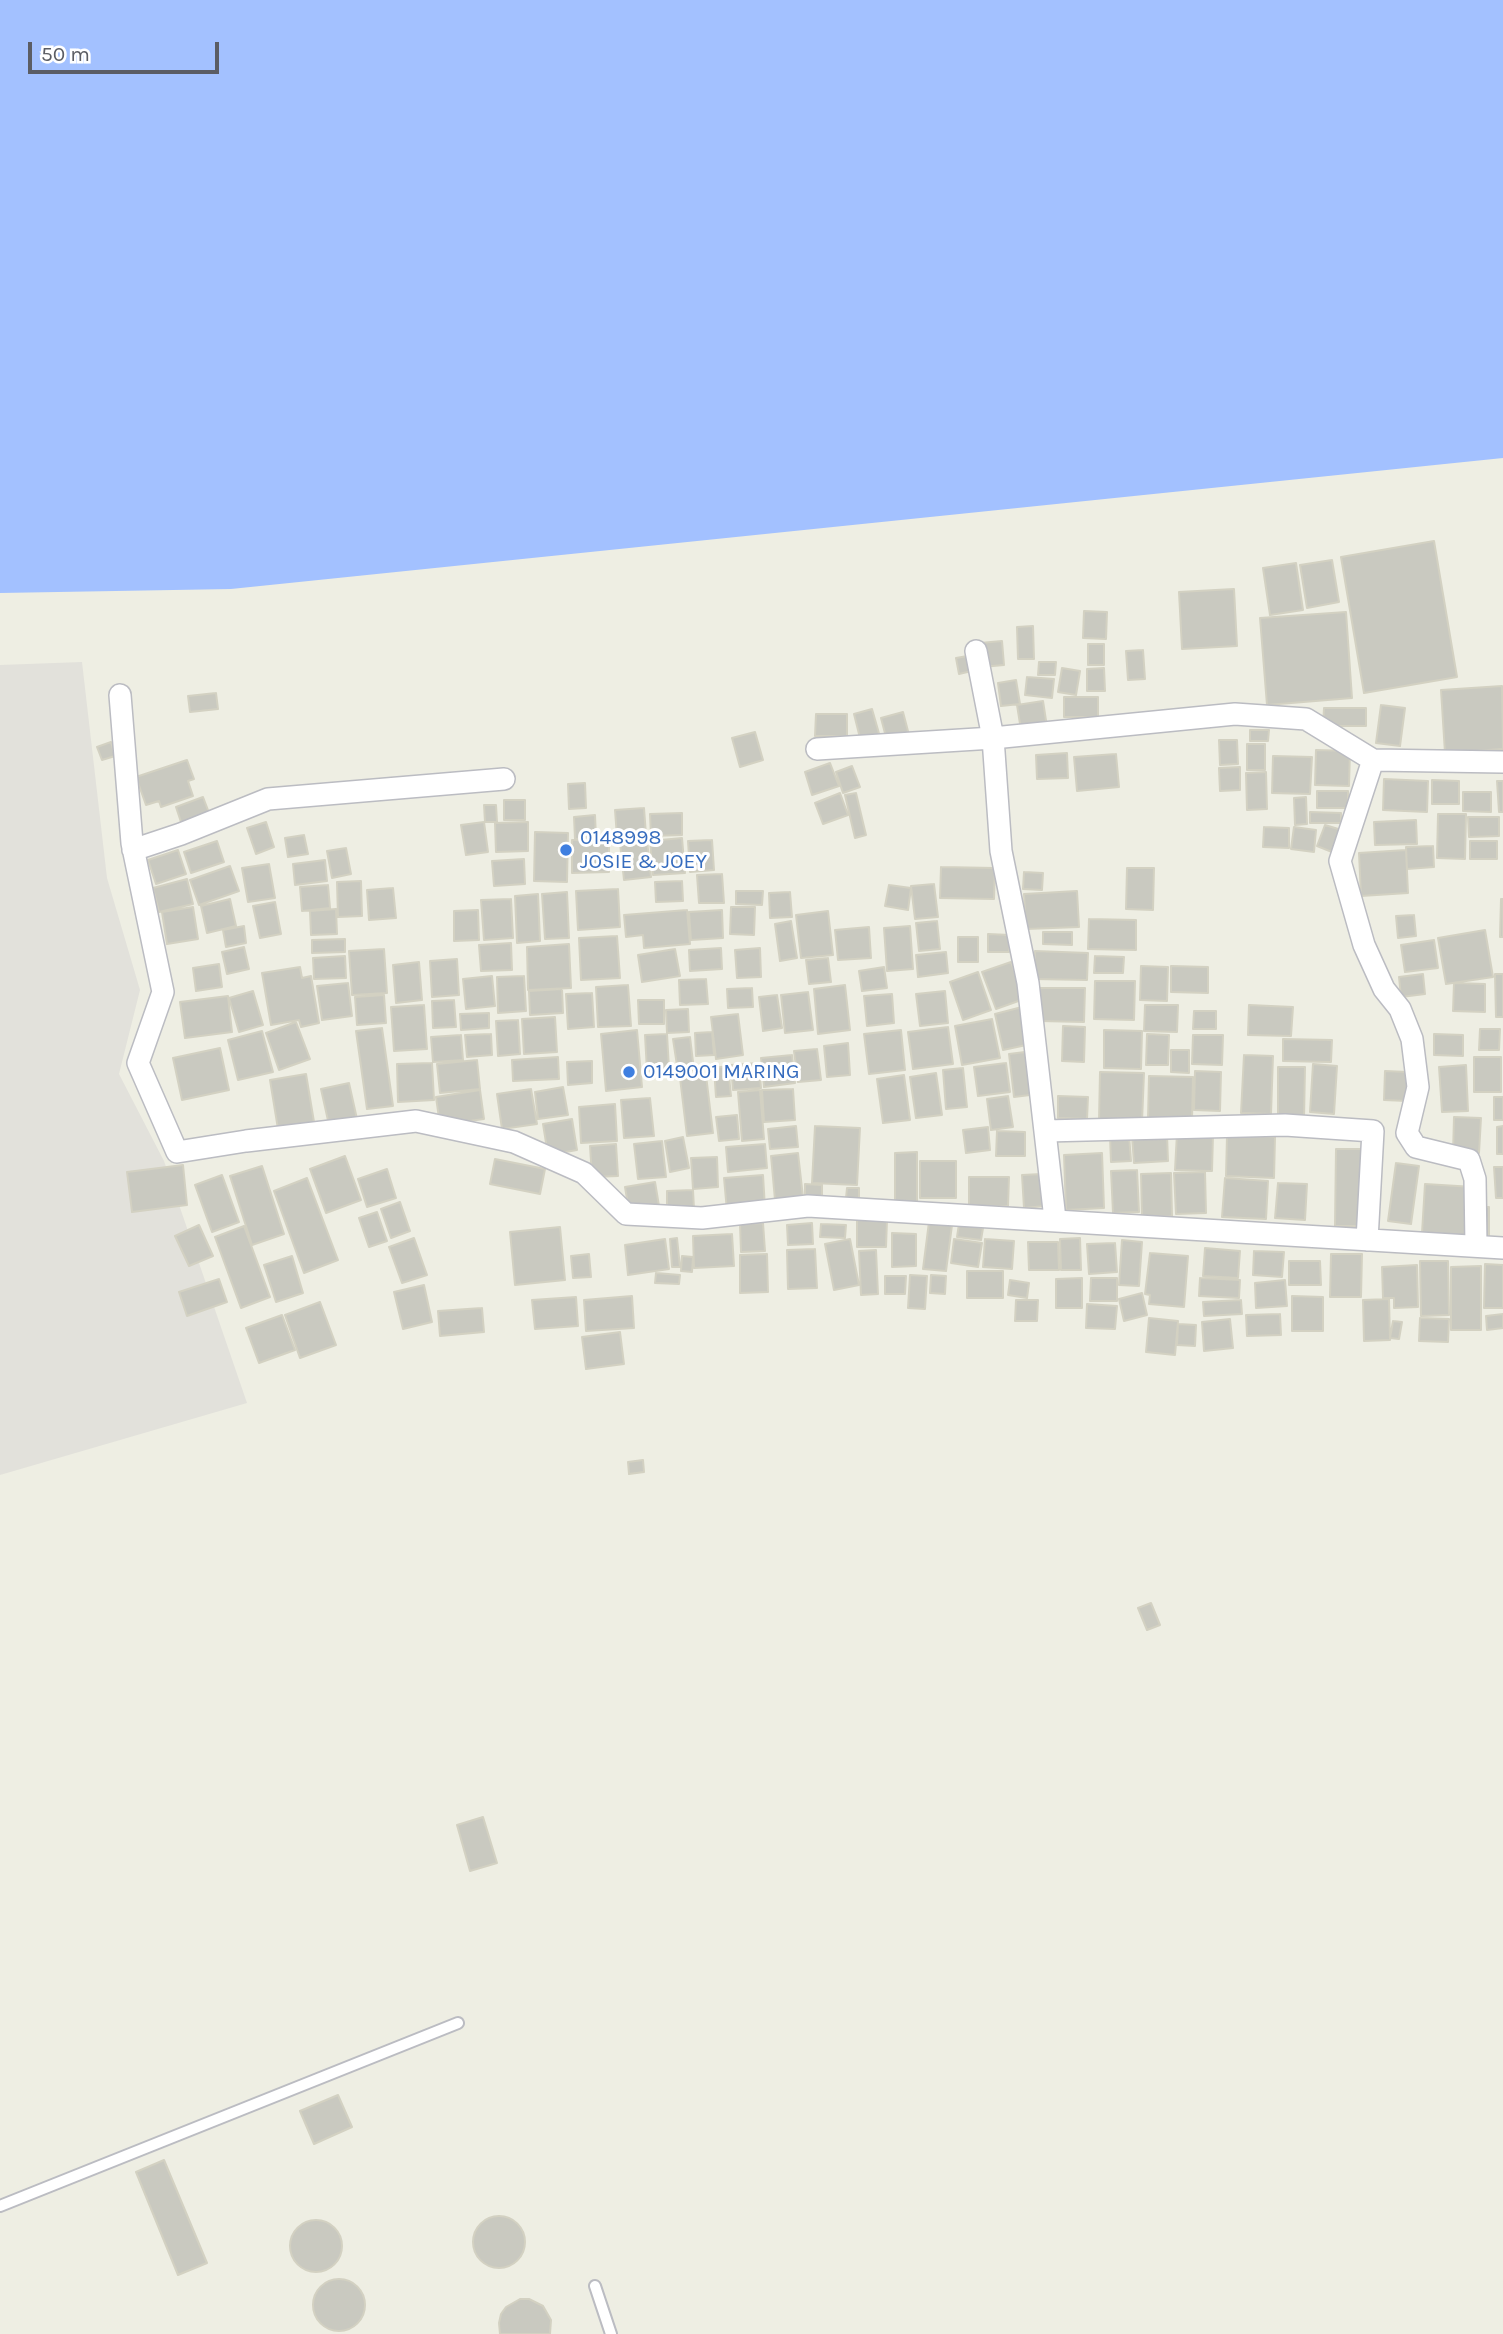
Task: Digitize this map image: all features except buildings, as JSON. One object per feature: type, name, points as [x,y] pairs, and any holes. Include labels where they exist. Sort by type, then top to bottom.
[{"type":"street","points":[[976,651],[993,738],[1001,851],[1028,983],[1055,1219]]},
{"type":"street","points":[[120,695],[133,850],[163,992],[138,1063],[177,1152],[416,1121],[514,1142],[584,1173],[626,1214],[702,1218],[808,1206],[1503,1248]]},
{"type":"street","points":[[817,749],[993,738],[1235,714],[1306,719],[1373,760],[1503,762]]},
{"type":"street","points":[[1373,760],[1340,861],[1364,945],[1384,989],[1400,1009],[1412,1039],[1418,1087],[1407,1133],[1416,1147],[1469,1160],[1475,1179],[1476,1246]]},
{"type":"street","points":[[133,850],[268,799],[504,779]]},
{"type":"street","points":[[1046,1130],[1285,1125],[1373,1131],[1367,1240]]},
{"type":"lane","points":[[0,2206],[458,2023]]},
{"type":"lane","points":[[595,2286],[611,2334]]},
{"type":"shaded area","points":[[82,662],[107,878],[140,990],[119,1074],[164,1161],[247,1403],[0,1475],[0,665]]},
{"type":"water","points":[[0,0],[1503,0],[1503,458],[231,589],[0,593]]},
{"type":"place","name":"0148998 JOSIE & JOEY","points":[[566,850]]},
{"type":"place","name":"0149001 MARING","points":[[629,1072]]}]
